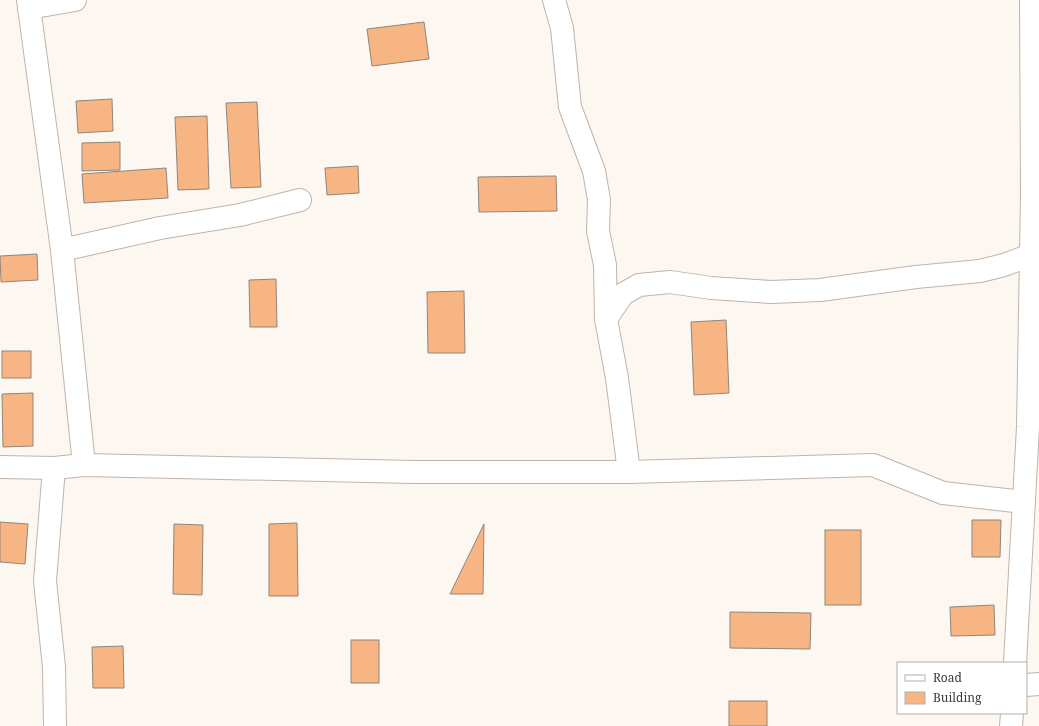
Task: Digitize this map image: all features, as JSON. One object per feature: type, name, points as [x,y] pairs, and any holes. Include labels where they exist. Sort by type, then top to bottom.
[{"type":"street","points":[[75,0],[28,4],[62,250],[84,465]]},
{"type":"street","points":[[554,0],[562,28],[570,107],[594,171],[599,200],[598,231],[605,264],[606,319],[617,378],[629,472]]},
{"type":"street","points":[[1015,662],[1028,427],[1032,195],[1031,0]]},
{"type":"street","points":[[62,250],[160,228],[240,215],[300,200]]},
{"type":"street","points":[[606,319],[623,294],[639,285],[670,282],[711,288],[771,292],[820,290],[916,277],[980,271],[1031,256]]},
{"type":"street","points":[[0,468],[54,468],[84,465],[414,472],[629,472],[873,465],[942,492],[1024,502]]},
{"type":"street","points":[[54,468],[45,582],[54,667],[55,726]]},
{"type":"street","points":[[1027,685],[1039,684]]},
{"type":"street","points":[[1011,726],[1012,714]]},
{"type":"building","points":[[424,22],[429,59],[372,66],[367,29]]},
{"type":"building","points":[[112,99],[113,131],[78,133],[76,101]]},
{"type":"building","points":[[257,102],[261,187],[231,188],[226,103]]},
{"type":"building","points":[[207,116],[209,189],[178,190],[175,117]]},
{"type":"building","points":[[120,142],[120,170],[82,171],[82,143]]},
{"type":"building","points":[[358,166],[359,193],[327,195],[325,168]]},
{"type":"building","points":[[166,168],[168,198],[84,203],[82,174]]},
{"type":"building","points":[[556,176],[557,211],[479,212],[478,177]]},
{"type":"building","points":[[37,254],[38,280],[1,282],[0,256]]},
{"type":"building","points":[[276,279],[277,327],[250,327],[249,280]]},
{"type":"building","points":[[464,291],[465,353],[428,353],[427,292]]},
{"type":"building","points":[[726,320],[729,393],[694,395],[691,322]]},
{"type":"building","points":[[2,351],[31,351],[31,378],[2,378]]},
{"type":"building","points":[[33,393],[33,446],[3,447],[2,394]]},
{"type":"building","points":[[972,520],[1001,520],[1000,557],[972,557]]},
{"type":"building","points":[[0,522],[28,524],[25,564],[0,562]]},
{"type":"building","points":[[297,523],[298,596],[269,596],[269,524]]},
{"type":"building","points":[[174,524],[203,525],[202,595],[173,594]]},
{"type":"building","points":[[484,524],[483,594],[450,594]]},
{"type":"building","points":[[825,530],[861,530],[861,605],[825,605]]},
{"type":"building","points":[[994,605],[995,635],[951,636],[950,607]]},
{"type":"building","points":[[730,612],[811,613],[810,649],[730,648]]},
{"type":"building","points":[[351,640],[379,640],[379,683],[351,683]]},
{"type":"building","points":[[123,646],[124,688],[93,688],[92,647]]},
{"type":"building","points":[[729,701],[767,701],[767,726],[729,726]]}]
